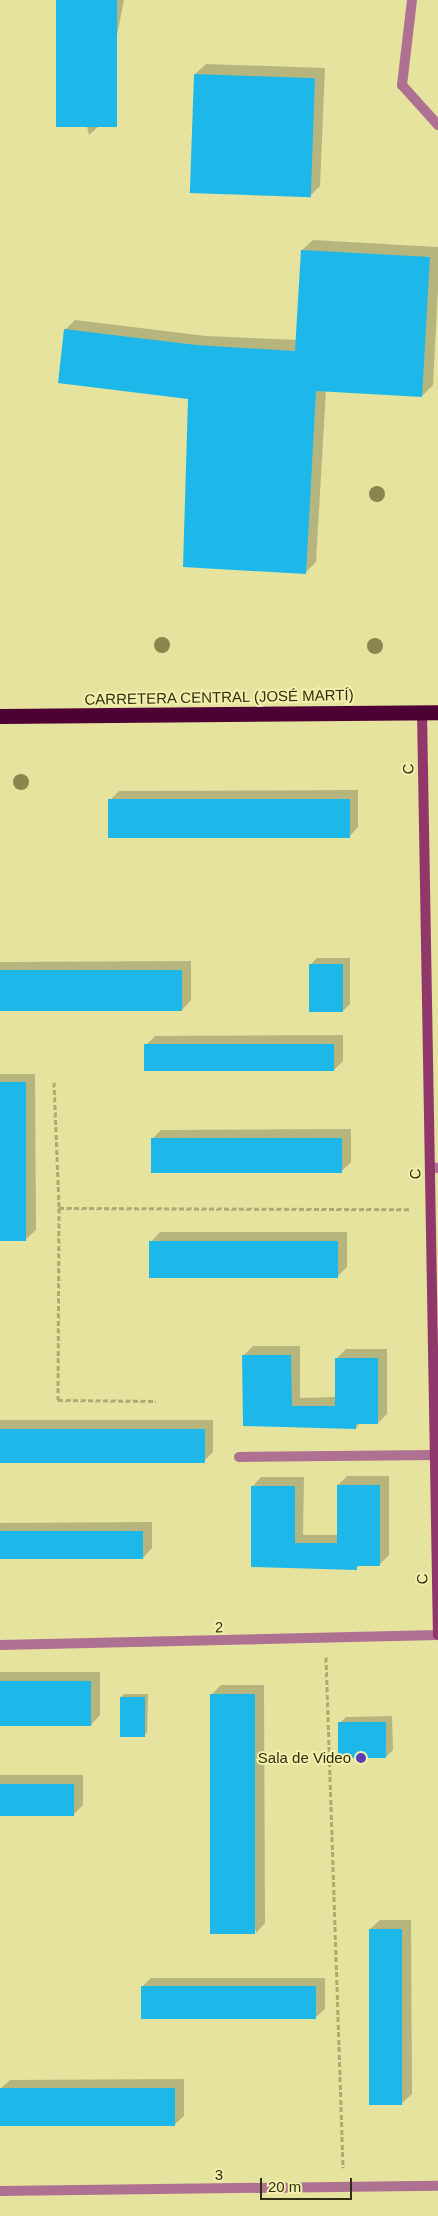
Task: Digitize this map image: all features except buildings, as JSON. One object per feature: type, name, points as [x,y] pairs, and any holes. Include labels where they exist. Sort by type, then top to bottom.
[{"type":"highway","name":"CARRETERA CENTRAL (JOSÉ MARTÍ)","points":[[0,716],[438,712]]},
{"type":"street","points":[[412,0],[402,85],[438,126]]},
{"type":"street","name":"C","points":[[422,712],[434,1167],[431,1209],[438,1635]]},
{"type":"street","points":[[239,1457],[435,1455]]},
{"type":"street","name":"2","points":[[0,1645],[326,1640],[438,1635]]},
{"type":"street","name":"3","points":[[0,2192],[344,2189],[438,2186]]},
{"type":"path","points":[[54,1082],[60,1208],[58,1400],[156,1401]]},
{"type":"path","points":[[60,1208],[431,1209]]},
{"type":"path","points":[[326,1640],[344,2189]]},
{"type":"place","name":"Sala de Video","points":[[361,1758]]}]
